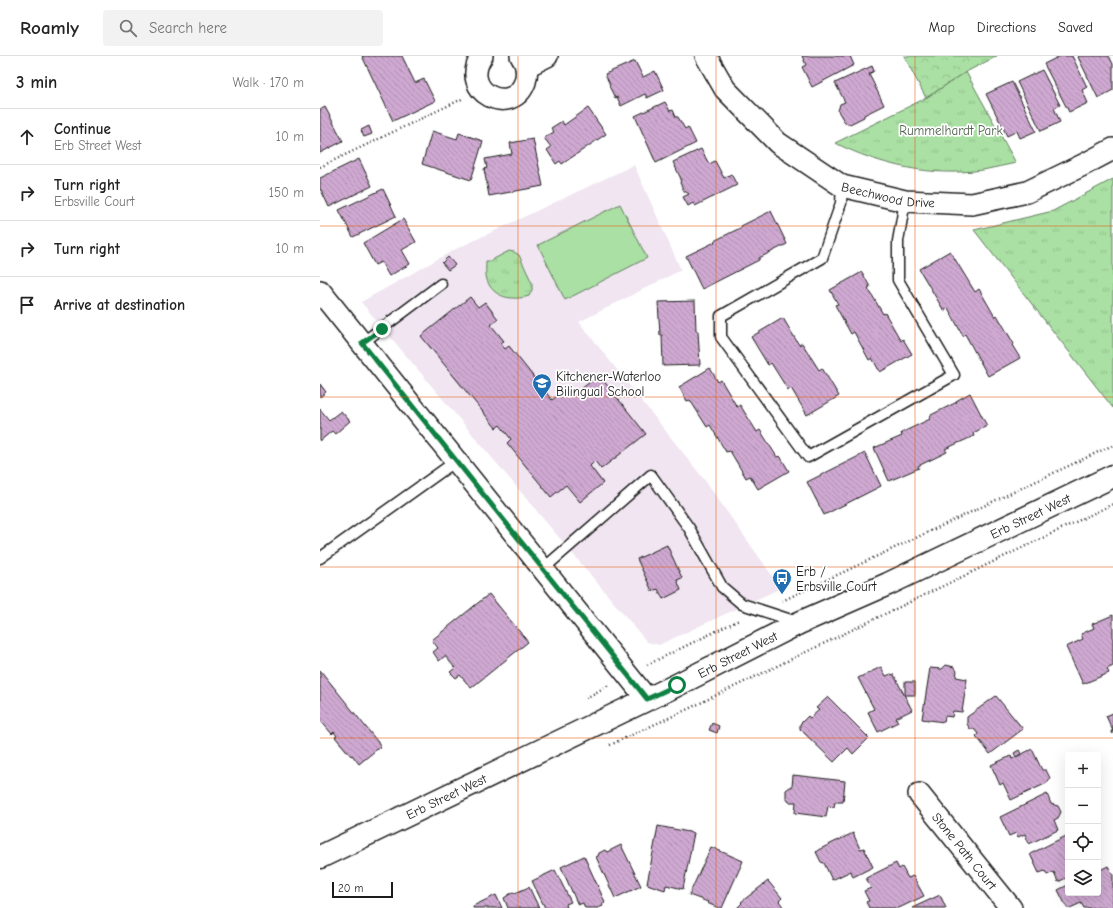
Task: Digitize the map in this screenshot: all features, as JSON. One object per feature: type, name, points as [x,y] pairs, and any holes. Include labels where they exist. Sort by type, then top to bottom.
[{"type":"main road","name":"Erb Street West","points":[[320,857],[677,685],[799,623],[895,581],[1113,476]]},
{"type":"street","points":[[482,56],[475,69],[476,78],[481,90],[488,96],[495,99],[504,99],[517,94],[523,87],[527,76],[524,61],[547,56]]},
{"type":"street","name":"Beechwood Drive","points":[[706,56],[725,89],[778,143],[842,186],[905,201],[972,204],[1027,192],[1113,149]]},
{"type":"street","points":[[320,291],[647,699]]},
{"type":"street","name":"Stone Path Court","points":[[919,794],[1011,908]]},
{"type":"lane","points":[[842,186],[841,203],[822,258],[721,316],[721,337],[808,457],[954,375],[898,280],[898,242],[905,201]]},
{"type":"lane","points":[[362,343],[441,284]]},
{"type":"lane","points":[[320,558],[456,461]]},
{"type":"lane","points":[[543,569],[651,475],[689,528],[722,587],[742,604],[799,623]]},
{"type":"path","points":[[320,167],[481,90]]},
{"type":"path","points":[[664,656],[759,610],[787,599],[1113,445]]},
{"type":"path","points":[[610,745],[695,706],[1113,504]]},
{"type":"shaded area","name":"Kitchener-Waterloo Bilingual School","points":[[634,165],[681,270],[579,322],[703,478],[781,588],[659,645],[647,642],[361,302],[456,249]]},
{"type":"green space","points":[[904,56],[997,56],[966,72],[926,98]]},
{"type":"green space","name":"Rummelhardt Park","points":[[966,72],[1016,163],[983,170],[964,172],[926,171],[907,168],[871,158],[835,143],[926,98]]},
{"type":"green space","points":[[1113,179],[1113,408],[974,230],[1053,211]]},
{"type":"green space","points":[[620,204],[647,258],[565,300],[538,245]]},
{"type":"green space","points":[[509,251],[519,255],[532,283],[532,290],[529,296],[517,298],[504,297],[494,291],[487,280],[486,261],[490,261]]},
{"type":"building","points":[[362,56],[402,56],[415,83],[424,79],[435,101],[393,121]]},
{"type":"building","points":[[802,56],[850,56],[854,65],[812,87],[802,67],[806,65]]},
{"type":"building","points":[[1060,56],[1072,56],[1087,87],[1082,90],[1088,103],[1069,112],[1044,64]]},
{"type":"building","points":[[1109,56],[1113,64],[1113,90],[1098,98],[1078,57]]},
{"type":"building","points":[[635,61],[643,77],[655,71],[664,90],[647,98],[645,94],[621,106],[617,97],[615,98],[609,86],[610,85],[605,74]]},
{"type":"building","points":[[872,66],[874,71],[869,74],[884,105],[864,115],[864,117],[847,124],[838,111],[840,104],[845,102],[835,83]]},
{"type":"building","points":[[1042,70],[1060,105],[1054,108],[1060,122],[1041,131],[1017,82]]},
{"type":"building","points":[[1012,82],[1036,131],[1020,138],[1017,131],[1007,136],[986,94]]},
{"type":"building","points":[[665,102],[670,111],[673,110],[676,117],[678,117],[685,129],[688,127],[696,143],[656,163],[635,116]]},
{"type":"building","points":[[325,107],[343,141],[320,153],[320,110]]},
{"type":"building","points":[[588,108],[606,134],[562,164],[560,161],[556,164],[547,150],[551,147],[544,138],[554,132],[551,128],[562,121],[564,125]]},
{"type":"building","points":[[369,126],[372,134],[364,137],[361,130]]},
{"type":"building","points":[[432,131],[457,139],[459,133],[483,141],[471,180],[422,164]]},
{"type":"building","points":[[533,139],[543,186],[489,196],[484,169],[487,168],[485,159],[512,154],[510,143]]},
{"type":"building","points":[[701,149],[709,164],[715,161],[724,178],[731,174],[737,185],[695,206],[693,203],[688,206],[683,197],[689,194],[684,191],[680,183],[681,179],[673,162]]},
{"type":"building","points":[[359,159],[372,186],[329,207],[320,190],[320,178]]},
{"type":"building","points":[[383,189],[396,216],[353,237],[339,210]]},
{"type":"building","points":[[771,211],[787,244],[702,289],[686,256]]},
{"type":"building","points":[[403,219],[416,242],[402,250],[410,264],[389,276],[381,262],[375,265],[363,243]]},
{"type":"building","points":[[950,251],[975,292],[979,289],[995,317],[997,315],[1014,344],[1012,345],[1020,358],[988,376],[965,334],[963,336],[948,308],[944,311],[919,269]]},
{"type":"building","points":[[448,257],[455,265],[448,270],[442,263]]},
{"type":"building","points":[[862,272],[870,287],[868,288],[883,314],[885,313],[901,341],[903,339],[912,354],[880,372],[872,358],[869,360],[854,332],[851,334],[835,305],[838,304],[830,290]]},
{"type":"building","points":[[470,297],[478,307],[485,302],[498,319],[491,325],[504,341],[500,343],[505,349],[509,346],[552,400],[566,389],[572,396],[599,375],[646,434],[601,469],[595,461],[590,466],[603,483],[580,502],[566,485],[551,497],[507,443],[511,439],[500,425],[496,428],[421,336]]},
{"type":"building","points":[[695,301],[696,331],[698,331],[700,365],[663,366],[662,335],[660,335],[658,302]]},
{"type":"building","points":[[783,318],[799,345],[802,343],[819,370],[822,368],[839,396],[807,415],[791,388],[788,390],[771,363],[768,365],[751,337]]},
{"type":"building","points":[[710,368],[718,382],[721,380],[737,407],[740,405],[757,432],[760,430],[777,457],[780,456],[789,471],[758,489],[750,476],[746,478],[730,451],[726,452],[710,425],[707,427],[690,400],[687,401],[679,387]]},
{"type":"building","points":[[320,384],[326,392],[320,397]]},
{"type":"building","points":[[970,393],[987,426],[973,433],[974,436],[945,449],[947,452],[918,466],[919,468],[889,481],[874,448],[902,436],[901,433],[930,419],[929,416],[957,402],[956,401]]},
{"type":"building","points":[[320,409],[329,420],[341,411],[350,421],[335,434],[332,431],[320,441]]},
{"type":"building","points":[[865,453],[881,486],[824,515],[807,482]]},
{"type":"building","points":[[667,545],[682,578],[677,580],[681,590],[663,599],[658,589],[652,591],[637,559]]},
{"type":"building","points":[[489,594],[528,642],[471,688],[460,675],[456,678],[450,672],[455,668],[445,656],[439,661],[433,652],[438,648],[432,640]]},
{"type":"building","points":[[1113,615],[1113,666],[1107,669],[1109,673],[1083,684],[1066,647],[1083,639],[1081,634],[1094,628],[1092,624]]},
{"type":"building","points":[[946,665],[954,667],[957,671],[956,677],[967,679],[962,712],[953,711],[952,717],[945,716],[944,722],[922,719],[930,668],[942,669]]},
{"type":"building","points":[[881,667],[886,676],[891,674],[894,675],[912,710],[896,718],[898,722],[878,732],[868,712],[874,709],[858,678]]},
{"type":"building","points":[[320,670],[381,746],[359,764],[335,737],[337,736],[334,732],[332,734],[320,720]]},
{"type":"building","points":[[905,682],[915,682],[915,695],[905,695]]},
{"type":"building","points":[[996,696],[1023,729],[990,754],[976,736],[978,734],[974,729],[970,729],[967,724],[967,717]]},
{"type":"building","points":[[828,697],[869,738],[853,754],[848,748],[834,762],[800,729],[800,724],[808,716],[810,718],[819,710],[816,708]]},
{"type":"building","points":[[1113,713],[1113,731],[1106,716]]},
{"type":"building","points":[[712,723],[719,726],[717,733],[709,730]]},
{"type":"building","points":[[1032,749],[1042,770],[1046,770],[1050,778],[1047,783],[1011,800],[1003,783],[1000,785],[991,765],[1011,756],[1012,759]]},
{"type":"building","points":[[1019,750],[1021,754],[1016,757],[1014,753]]},
{"type":"building","points":[[793,775],[845,781],[843,802],[835,802],[834,807],[828,806],[826,817],[795,813],[796,802],[789,802],[786,798],[786,790],[792,787]]},
{"type":"building","points":[[1047,794],[1051,804],[1058,806],[1061,812],[1058,818],[1054,820],[1058,830],[1029,844],[1025,834],[1018,837],[1016,833],[1009,836],[1000,817]]},
{"type":"building","points":[[658,826],[694,833],[683,889],[666,885],[665,890],[647,884]]},
{"type":"building","points":[[853,833],[860,849],[864,848],[873,867],[853,877],[851,871],[832,880],[824,863],[821,862],[816,852]]},
{"type":"building","points":[[1065,836],[1065,878],[1058,882],[1054,872],[1047,875],[1045,871],[1039,873],[1030,854]]},
{"type":"building","points":[[621,845],[641,886],[615,898],[596,857],[599,853],[605,850],[607,852]]},
{"type":"building","points":[[711,847],[743,861],[722,908],[689,895]]},
{"type":"building","points":[[584,856],[605,902],[602,904],[603,906],[598,908],[585,908],[583,903],[578,905],[561,867]]},
{"type":"building","points":[[896,863],[899,869],[902,867],[908,878],[913,876],[924,896],[899,908],[869,908],[866,902],[869,901],[864,891],[871,888],[866,878]]},
{"type":"building","points":[[1108,866],[1113,875],[1113,908],[1084,908],[1081,903],[1067,908],[1058,890],[1065,886],[1065,896],[1101,896],[1101,870]]},
{"type":"building","points":[[555,870],[571,902],[566,904],[567,908],[545,908],[532,881]]},
{"type":"building","points":[[768,881],[782,898],[779,901],[784,908],[737,908],[742,903],[741,902]]},
{"type":"building","points":[[529,887],[539,908],[508,908],[504,898],[513,892],[515,893]]},
{"type":"building","points":[[496,895],[502,908],[473,908],[473,906]]},
{"type":"building","points":[[940,895],[946,908],[912,908]]},
{"type":"place","name":"Kitchener-Waterloo Bilingual School","points":[[542,400]]},
{"type":"place","name":"Erb / Erbsville Court","points":[[782,595]]},
{"type":"route","points":[[382,329],[362,343],[647,699],[677,685]]}]
